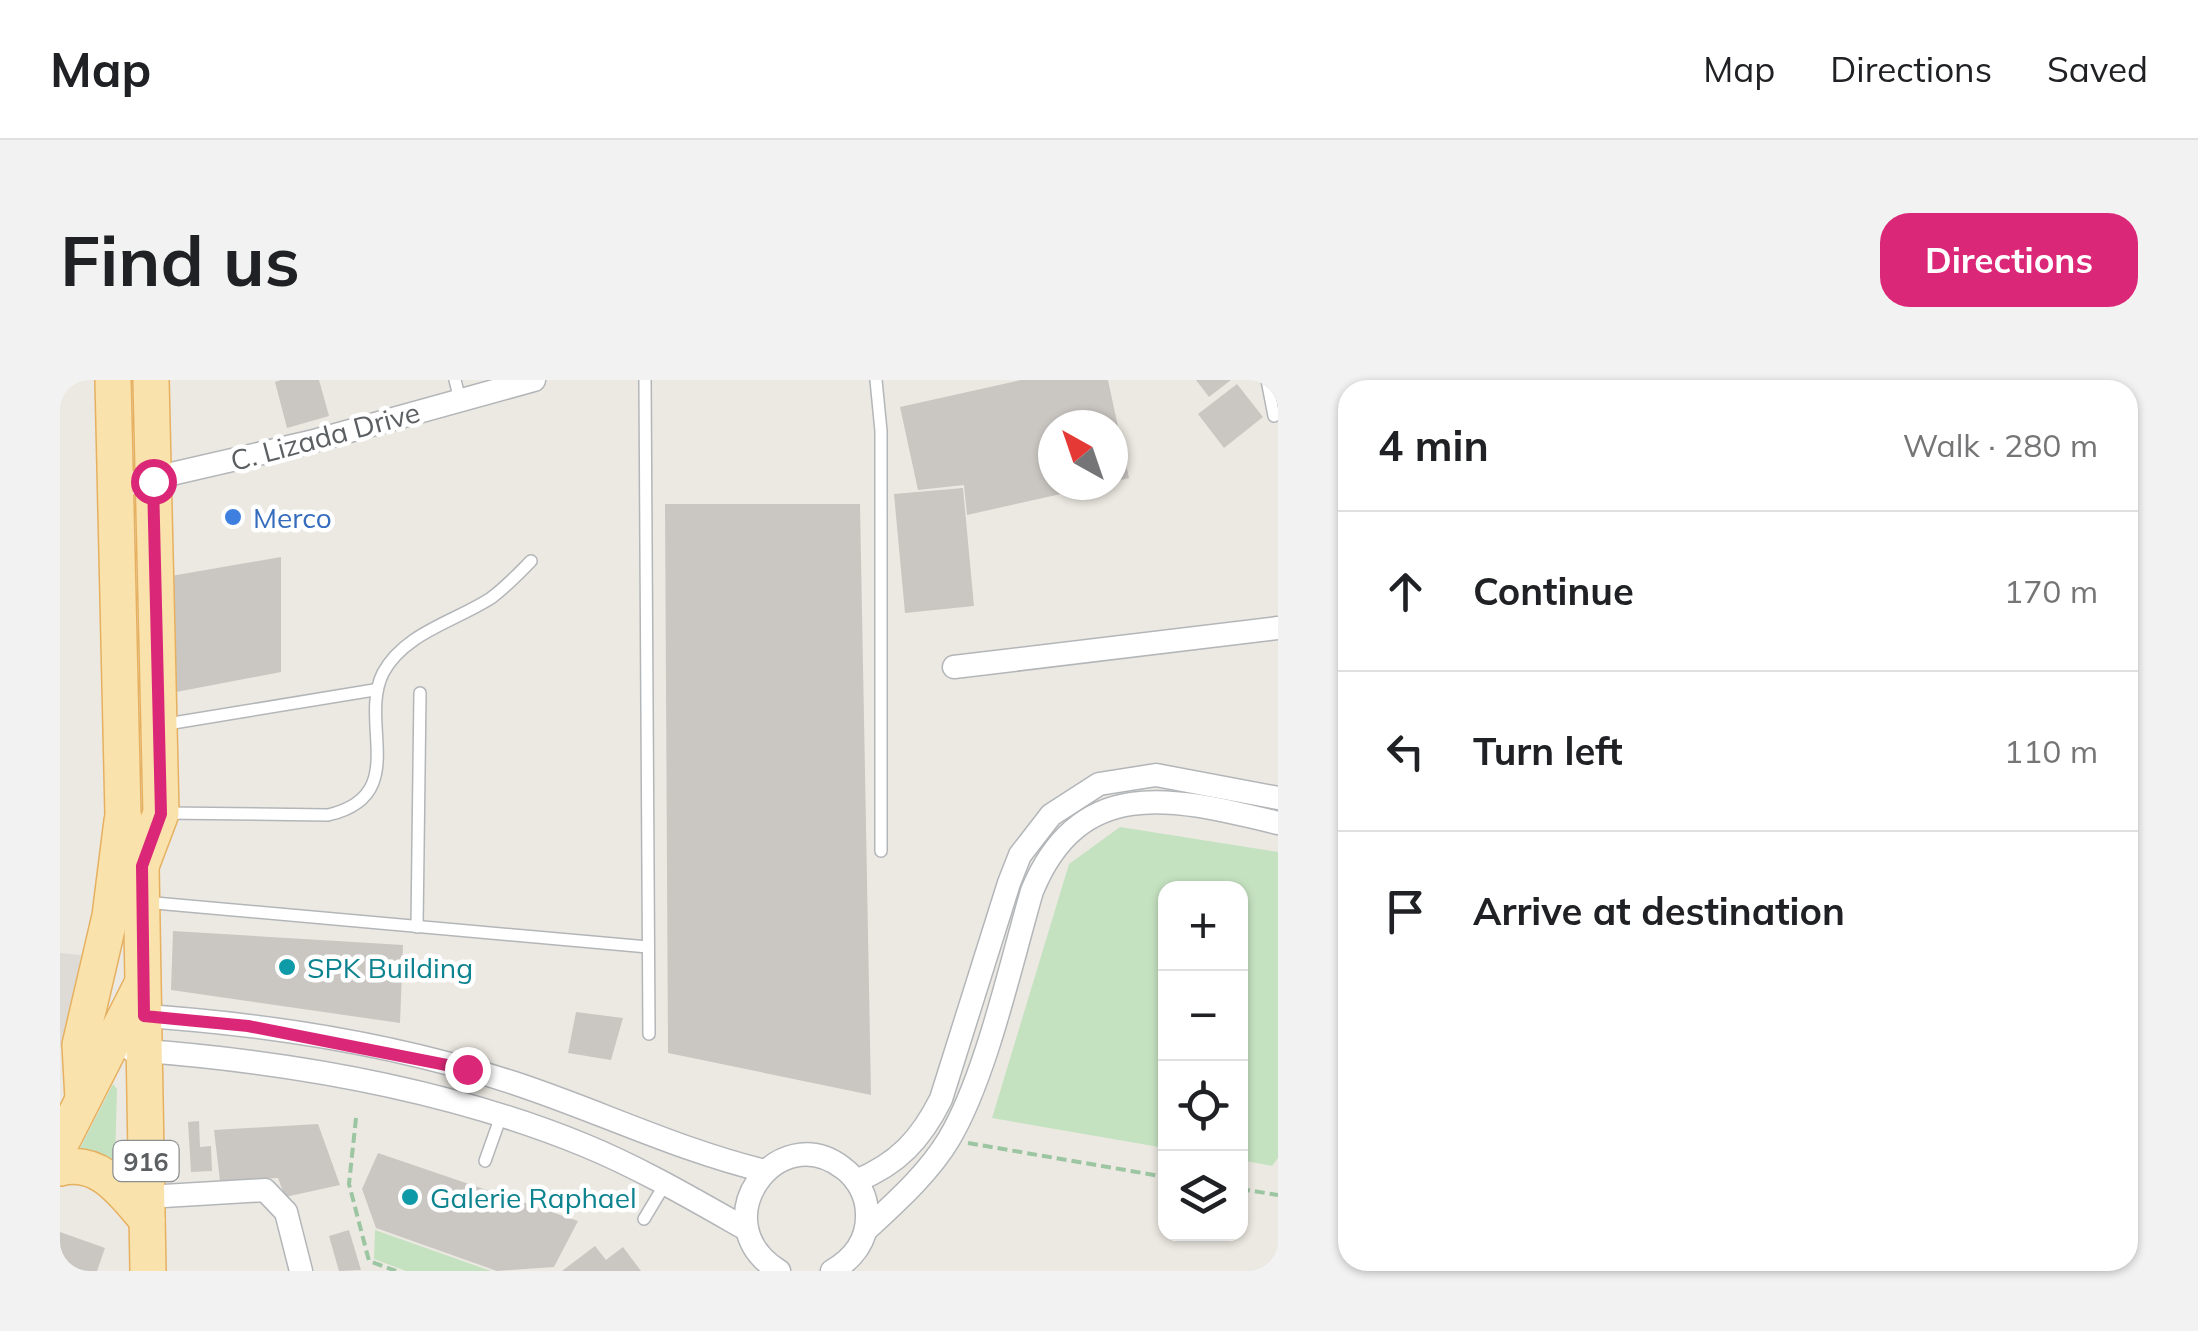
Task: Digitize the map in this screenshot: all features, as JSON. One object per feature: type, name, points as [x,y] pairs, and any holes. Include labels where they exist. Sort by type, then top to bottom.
[{"type":"main road","points":[[68,1124],[110,916],[123,815],[113,380]]},
{"type":"main road","points":[[142,902],[142,866],[161,814],[151,380]]},
{"type":"main road","points":[[123,815],[142,866]]},
{"type":"main road","name":"916","points":[[142,902],[143,980],[138,1027],[148,1271]]},
{"type":"main road","points":[[88,1033],[138,1027]]},
{"type":"main road","points":[[60,1168],[79,1165],[98,1171],[147,1209]]},
{"type":"street","name":"C. Lizada Drive","points":[[115,486],[153,481],[457,390],[534,380]]},
{"type":"street","points":[[954,667],[1278,628]]},
{"type":"street","points":[[856,1181],[892,1164],[928,1127],[941,1099],[1014,869],[1033,834],[1052,815],[1099,784],[1156,775],[1278,798]]},
{"type":"street","points":[[834,1271],[854,1254],[866,1230],[912,1185],[948,1140],[976,1071],[1032,891],[1042,866],[1068,834],[1108,808],[1156,800],[1278,823]]},
{"type":"street","points":[[138,1027],[218,1022],[345,1043],[498,1078],[683,1149],[765,1171]]},
{"type":"street","points":[[138,1027],[338,1076],[404,1088],[501,1116],[586,1146],[746,1229]]},
{"type":"street","points":[[338,1076],[345,1043]]},
{"type":"street","points":[[778,1271],[758,1254],[746,1229],[748,1198],[765,1171],[791,1157],[820,1157],[834,1162],[856,1181],[866,1204],[866,1230]]},
{"type":"street","points":[[147,1209],[266,1190],[286,1212],[301,1271]]},
{"type":"lane","points":[[645,380],[649,1034]]},
{"type":"lane","points":[[876,380],[881,451],[881,851]]},
{"type":"lane","points":[[1267,380],[1274,416]]},
{"type":"lane","points":[[161,814],[328,815],[350,810],[366,796],[377,769],[374,690],[388,664],[406,646],[491,598],[531,561]]},
{"type":"lane","points":[[159,725],[374,690]]},
{"type":"lane","points":[[417,927],[420,693]]},
{"type":"lane","points":[[142,902],[648,947]]},
{"type":"lane","points":[[486,1161],[501,1116]]},
{"type":"lane","points":[[644,1219],[665,1184]]},
{"type":"path","points":[[356,1118],[349,1184],[369,1261],[396,1271]]},
{"type":"path","points":[[948,1140],[1158,1175]]},
{"type":"path","points":[[1248,1190],[1278,1196]]},
{"type":"shaded area","points":[[60,953],[81,955],[72,1015],[60,1048]]},
{"type":"green space","points":[[1120,827],[1278,852],[1278,1158],[1272,1166],[1248,1161],[1248,881],[1158,881],[1158,1147],[992,1118],[1069,864]]},
{"type":"green space","points":[[113,1084],[117,1089],[115,1164],[78,1152]]},
{"type":"green space","points":[[375,1230],[491,1271],[406,1271],[374,1259]]},
{"type":"building","points":[[319,380],[329,416],[287,428],[275,382]]},
{"type":"building","points":[[1021,380],[1108,380],[1114,410],[1038,410],[1038,499],[967,515],[964,485],[918,490],[900,407]]},
{"type":"building","points":[[1196,380],[1231,380],[1209,397]]},
{"type":"building","points":[[1237,384],[1263,417],[1224,448],[1198,414]]},
{"type":"building","points":[[963,488],[974,606],[905,613],[894,494]]},
{"type":"building","points":[[665,504],[860,504],[871,1095],[668,1053]]},
{"type":"building","points":[[281,557],[281,672],[176,692],[171,576]]},
{"type":"building","name":"SPK Building","points":[[173,931],[403,945],[400,1023],[171,990]]},
{"type":"building","points":[[576,1012],[623,1018],[611,1060],[568,1053]]},
{"type":"building","points":[[199,1121],[200,1147],[211,1146],[212,1171],[191,1172],[188,1122]]},
{"type":"building","points":[[318,1124],[340,1185],[285,1197],[278,1178],[220,1181],[214,1130]]},
{"type":"building","points":[[378,1153],[578,1221],[554,1267],[497,1271],[376,1228],[362,1189]]},
{"type":"building","points":[[349,1230],[361,1270],[339,1271],[329,1236]]},
{"type":"building","points":[[60,1232],[105,1248],[97,1271],[60,1271]]},
{"type":"building","points":[[595,1246],[606,1260],[623,1247],[641,1271],[562,1271]]},
{"type":"place","name":"Merco","points":[[233,517]]},
{"type":"place","name":"SPK Building","points":[[287,967]]},
{"type":"place","name":"Galerie Raphael","points":[[410,1197]]},
{"type":"route","points":[[153,481],[161,814],[142,866],[144,1016],[248,1026],[412,1055],[467,1069]]}]
